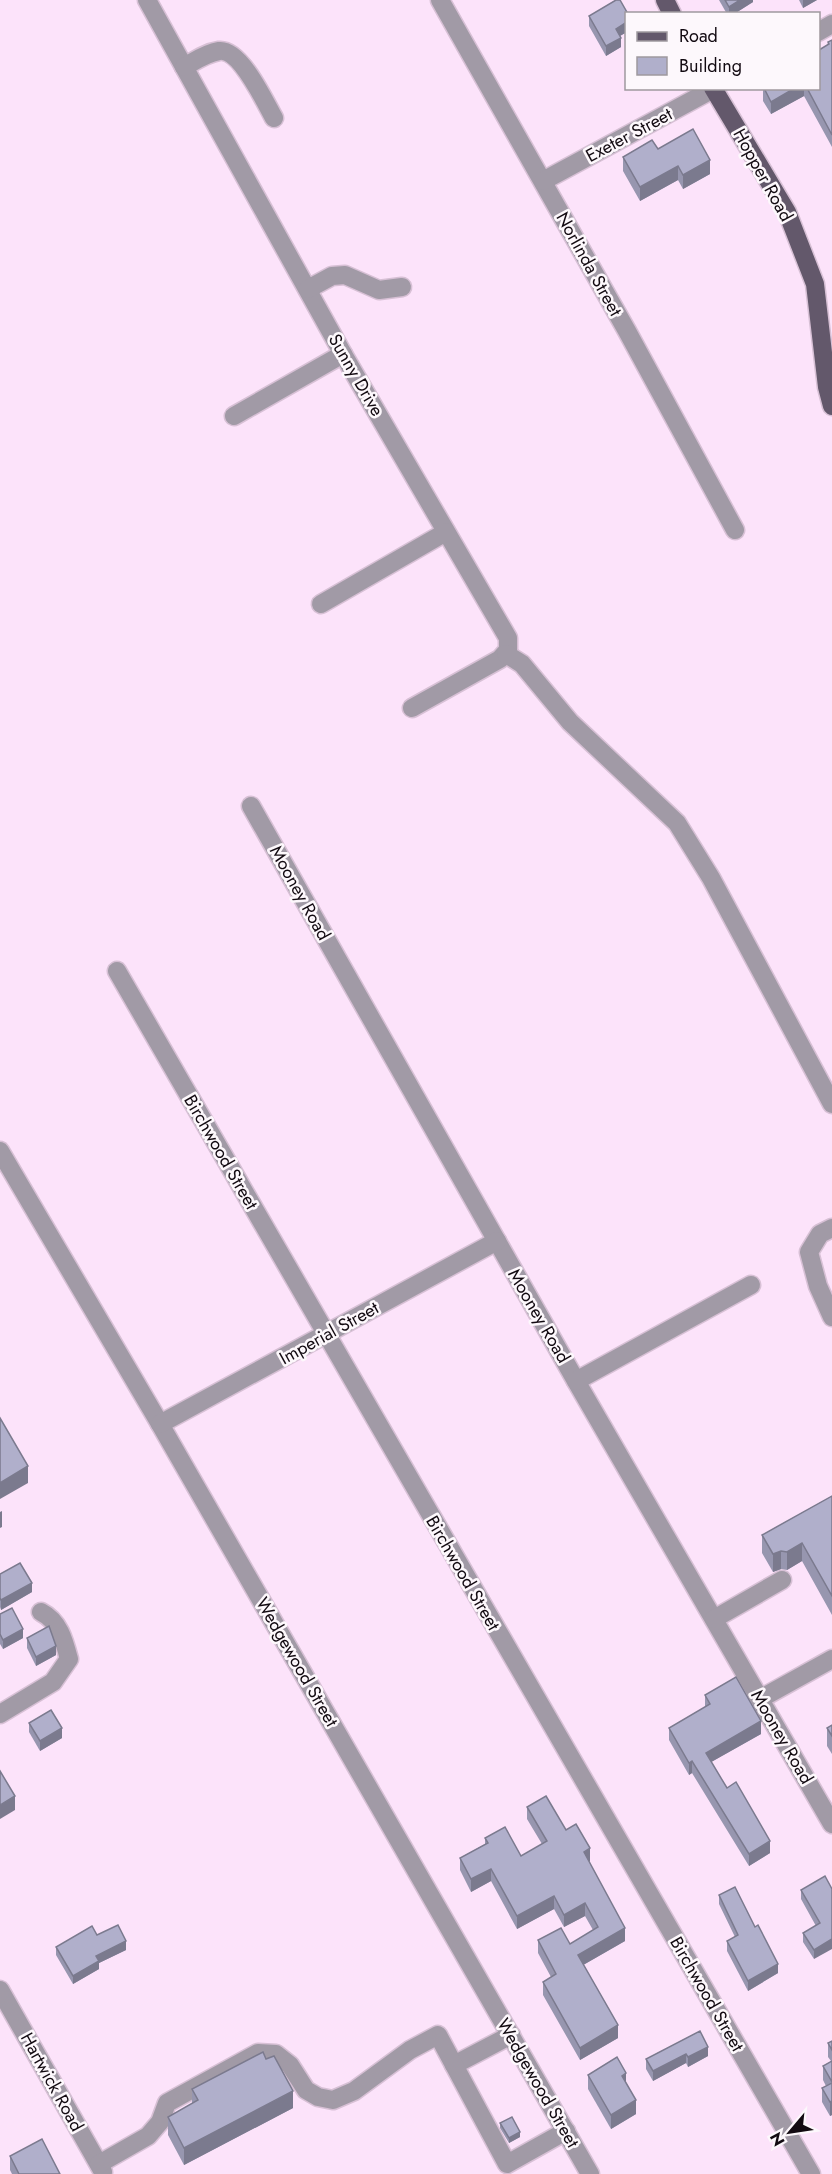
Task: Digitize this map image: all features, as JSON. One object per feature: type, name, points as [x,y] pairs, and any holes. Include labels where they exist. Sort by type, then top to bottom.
[{"type":"main road","name":"Hopper Road","points":[[715,90],[787,212],[815,284],[827,387],[832,406]]},
{"type":"street","name":"Sunny Drive","points":[[147,0],[343,354],[508,638],[509,646],[506,654]]},
{"type":"street","name":"Norlinda Street","points":[[440,0],[627,331],[735,530]]},
{"type":"street","points":[[184,67],[204,56],[220,51],[226,52],[240,62],[274,118]]},
{"type":"street","name":"Exeter Street","points":[[543,181],[712,90]]},
{"type":"street","points":[[308,289],[332,276],[345,275],[379,290],[402,287]]},
{"type":"street","points":[[234,417],[343,354]]},
{"type":"street","points":[[321,604],[446,532]]},
{"type":"street","points":[[412,708],[506,654],[522,664],[570,722],[677,823],[711,878],[832,1104]]},
{"type":"street","name":"Mooney Road","points":[[251,806],[576,1381],[832,1824]]},
{"type":"street","name":"Birchwood Street","points":[[117,971],[811,2174]]},
{"type":"street","name":"Wedgewood Street","points":[[0,1151],[160,1424],[590,2174]]},
{"type":"street","points":[[832,1228],[820,1234],[809,1252],[818,1286],[832,1317]]},
{"type":"street","name":"Imperial Street","points":[[160,1424],[497,1241]]},
{"type":"street","points":[[576,1381],[751,1285]]},
{"type":"street","points":[[714,1619],[782,1580]]},
{"type":"street","points":[[0,1714],[53,1682],[69,1659],[64,1641],[52,1617],[41,1612]]},
{"type":"street","points":[[760,1699],[832,1659]]},
{"type":"street","name":"Hartwick Road","points":[[0,1990],[101,2169]]},
{"type":"street","points":[[101,2169],[148,2136],[160,2122],[167,2103],[258,2053],[276,2054],[290,2065],[306,2090],[318,2097],[333,2100],[354,2091],[410,2050],[438,2035],[507,2164],[566,2131]]},
{"type":"street","points":[[454,2065],[511,2035]]},
{"type":"building","points":[[616,0],[620,0],[627,12],[625,12],[625,23],[616,29],[621,38],[606,46],[589,16]]},
{"type":"building","points":[[725,0],[740,0],[729,7]]},
{"type":"building","points":[[832,40],[832,135],[808,90],[820,90],[820,49],[829,44],[828,42]]},
{"type":"building","points":[[765,90],[792,90],[771,102]]},
{"type":"building","points":[[693,129],[710,160],[683,175],[678,166],[640,187],[623,157],[652,140],[658,149]]},
{"type":"building","points":[[0,1418],[28,1466],[0,1483]]},
{"type":"building","points":[[832,1496],[832,1596],[802,1543],[787,1552],[781,1551],[773,1554],[762,1535]]},
{"type":"building","points":[[20,1563],[32,1583],[1,1600],[0,1574]]},
{"type":"building","points":[[12,1608],[23,1629],[3,1640],[0,1634],[0,1614]]},
{"type":"building","points":[[49,1626],[56,1646],[36,1657],[27,1638]]},
{"type":"building","points":[[736,1677],[761,1721],[706,1753],[727,1788],[736,1782],[770,1841],[749,1854],[692,1761],[689,1763],[669,1728],[710,1704],[705,1695]]},
{"type":"building","points":[[51,1710],[62,1728],[40,1741],[29,1723]]},
{"type":"building","points":[[832,1725],[832,1736],[827,1728]]},
{"type":"building","points":[[0,1771],[15,1796],[0,1805]]},
{"type":"building","points":[[546,1796],[566,1830],[576,1824],[590,1848],[584,1852],[625,1928],[578,1955],[618,2025],[580,2048],[543,1982],[556,1974],[538,1940],[561,1928],[570,1944],[598,1927],[585,1903],[564,1915],[554,1896],[517,1916],[491,1869],[471,1879],[460,1858],[488,1843],[485,1838],[505,1827],[521,1856],[547,1841],[527,1807]]},
{"type":"building","points":[[825,1876],[832,1889],[832,1939],[814,1950],[803,1933],[820,1923],[801,1890]]},
{"type":"building","points":[[735,1887],[755,1927],[758,1925],[778,1964],[748,1981],[727,1941],[738,1935],[719,1895]]},
{"type":"building","points":[[118,1925],[126,1941],[96,1956],[99,1961],[73,1976],[56,1947],[92,1926],[97,1935]]},
{"type":"building","points":[[700,2031],[708,2047],[688,2057],[686,2054],[653,2071],[646,2059]]},
{"type":"building","points":[[263,2052],[266,2059],[274,2056],[293,2091],[184,2148],[168,2117],[198,2100],[192,2089]]},
{"type":"building","points":[[617,2057],[626,2073],[622,2076],[636,2100],[611,2115],[588,2075]]},
{"type":"building","points":[[832,2061],[832,2082],[823,2066]]},
{"type":"building","points":[[832,2083],[832,2101],[830,2102],[822,2088]]},
{"type":"building","points":[[512,2117],[520,2132],[509,2138],[500,2123]]},
{"type":"building","points":[[42,2139],[60,2174],[19,2174],[10,2156]]}]
